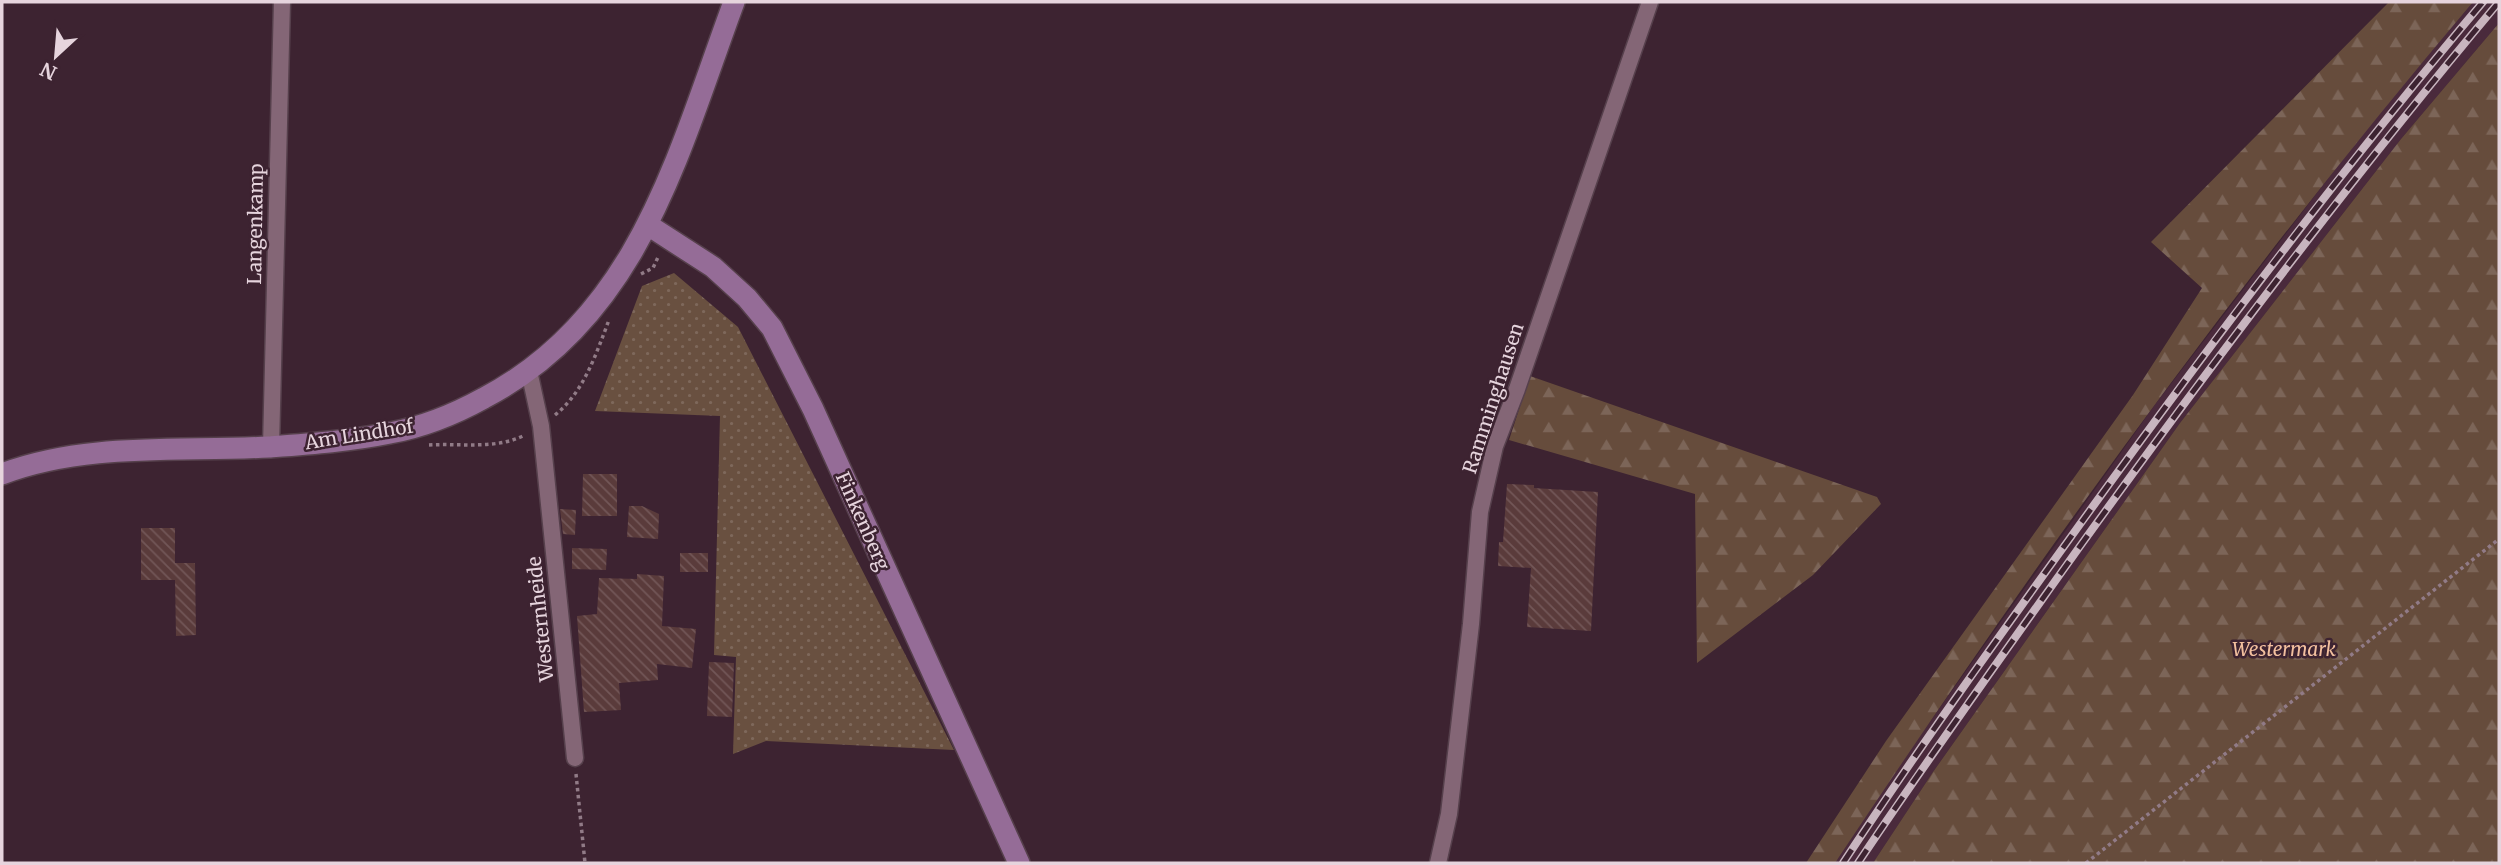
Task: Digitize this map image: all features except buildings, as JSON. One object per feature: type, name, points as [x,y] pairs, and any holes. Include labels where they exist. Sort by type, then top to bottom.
[{"type":"street","name":"Langenkamp","points":[[271,446],[282,2]]},
{"type":"street","name":"Am Lindhof","points":[[2,474],[62,458],[102,453],[271,446],[391,433],[429,423],[464,409],[529,371],[570,336],[601,302],[624,269],[648,225],[690,122],[734,2]]},
{"type":"street","name":"Ramminghausen","points":[[1438,863],[1452,787],[1471,624],[1480,512],[1495,446],[1650,2]]},
{"type":"street","name":"Finkenberg","points":[[648,225],[713,267],[747,298],[772,328],[813,409],[1019,863]]},
{"type":"street","name":"Westernheide","points":[[529,371],[541,426],[575,758]]},
{"type":"path","points":[[2086,863],[2499,539]]},
{"type":"path","points":[[575,758],[585,863]]},
{"type":"shaded area","points":[[2473,2],[2499,2],[2499,23],[2401,139],[2180,423],[1933,772],[1873,863],[1835,863],[1907,754],[2154,406],[2375,117]]},
{"type":"shaded area","points":[[674,273],[738,327],[954,750],[766,741],[733,754],[736,657],[714,655],[720,416],[595,411],[642,286]]},
{"type":"green space","points":[[2389,2],[2473,2],[2304,210],[2141,423],[1985,641],[1835,863],[1806,863],[1886,741],[2133,395],[2202,288],[2151,242]]},
{"type":"green space","name":"Westermark","points":[[2499,23],[2499,863],[1873,863],[1933,772],[2180,423],[2401,139]]},
{"type":"green space","points":[[1530,376],[1877,497],[1881,504],[1813,575],[1697,663],[1695,494],[1509,440]]},
{"type":"railway","points":[[1843,863],[1959,694],[2176,393],[2326,195],[2483,2]]},
{"type":"railway","points":[[1858,863],[2078,549],[2180,410],[2336,203],[2499,2]]}]
